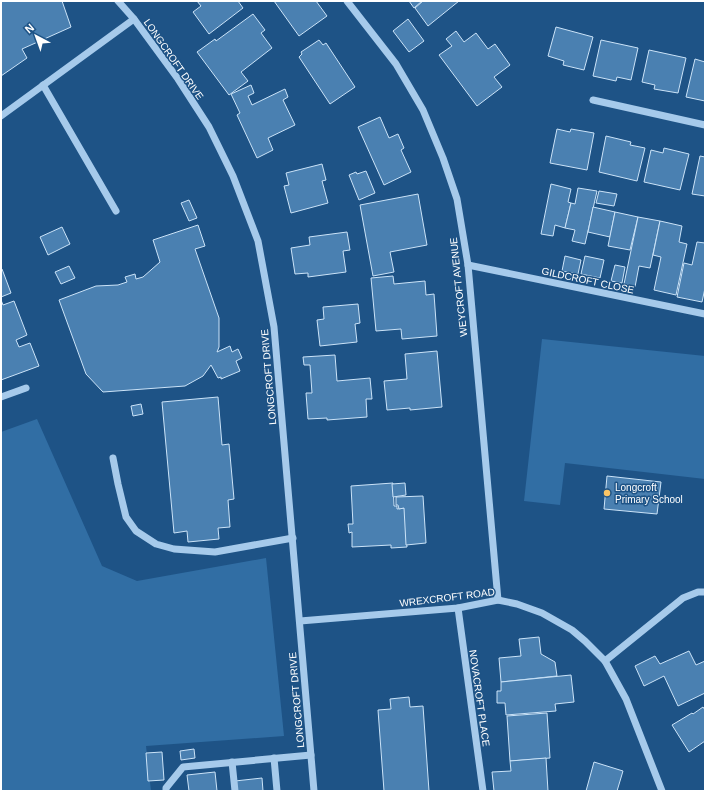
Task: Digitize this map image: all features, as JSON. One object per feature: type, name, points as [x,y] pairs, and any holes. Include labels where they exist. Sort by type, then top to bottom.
[{"type":"street","name":"LONGCROFT DRIVE","points":[[118,1],[134,19],[178,79],[209,127],[233,176],[258,241],[274,327],[314,791]]},
{"type":"street","name":"WEYCROFT AVENUE","points":[[347,1],[396,64],[423,110],[443,158],[457,199],[468,265],[498,600]]},
{"type":"street","points":[[1,116],[134,19]]},
{"type":"street","points":[[44,85],[116,212]]},
{"type":"street","points":[[593,100],[705,125]]},
{"type":"street","name":"GILDCROFT CLOSE","points":[[468,265],[705,314]]},
{"type":"street","points":[[1,398],[26,388]]},
{"type":"street","points":[[113,458],[126,517],[136,531],[156,544],[174,549],[215,552],[293,538]]},
{"type":"street","points":[[605,661],[683,598],[698,592],[705,592]]},
{"type":"street","name":"WREXCROFT ROAD","points":[[300,621],[458,608],[498,600],[517,604],[542,613],[572,630],[605,661],[626,699],[662,791]]},
{"type":"street","name":"NOVACROFT PLACE","points":[[458,608],[483,791]]},
{"type":"street","points":[[166,791],[166,788],[183,767],[311,755]]},
{"type":"street","points":[[274,758],[277,791]]},
{"type":"street","points":[[232,762],[235,791]]},
{"type":"shaded area","points":[[542,339],[705,356],[705,479],[565,463],[560,505],[524,501]]},
{"type":"shaded area","points":[[37,419],[102,566],[137,581],[266,558],[284,736],[146,746],[151,791],[1,791],[1,432]]},
{"type":"building","points":[[1,1],[62,1],[71,27],[22,49],[27,58],[1,76]]},
{"type":"building","points":[[197,1],[238,1],[243,8],[209,34],[193,12],[201,6]]},
{"type":"building","points":[[274,1],[316,1],[327,16],[299,36]]},
{"type":"building","points":[[409,1],[422,1],[414,8]]},
{"type":"building","points":[[423,1],[459,1],[428,26],[415,8]]},
{"type":"building","points":[[253,14],[265,30],[261,33],[272,48],[241,72],[248,81],[229,95],[197,52],[215,39],[216,41]]},
{"type":"building","points":[[408,19],[424,41],[409,52],[393,31]]},
{"type":"building","points":[[556,27],[593,37],[584,70],[563,65],[564,61],[548,56]]},
{"type":"building","points":[[456,31],[464,42],[476,33],[488,49],[495,44],[510,65],[494,77],[502,87],[477,106],[439,55],[452,46],[446,39]]},
{"type":"building","points":[[319,40],[323,45],[326,43],[355,87],[330,104],[299,57],[302,54],[301,52]]},
{"type":"building","points":[[601,40],[638,48],[631,80],[617,77],[616,81],[593,76]]},
{"type":"building","points":[[649,50],[686,58],[678,93],[654,89],[655,85],[642,82]]},
{"type":"building","points":[[695,59],[705,62],[705,101],[686,97]]},
{"type":"building","points":[[251,85],[254,93],[248,96],[252,105],[285,89],[288,97],[283,100],[295,125],[268,138],[273,150],[257,158],[237,115],[240,113],[231,94]]},
{"type":"building","points":[[380,117],[389,138],[398,134],[404,148],[401,150],[411,172],[384,185],[358,127]]},
{"type":"building","points":[[557,129],[570,132],[571,129],[594,133],[587,170],[550,163]]},
{"type":"building","points":[[606,136],[631,142],[630,145],[645,148],[637,181],[599,172]]},
{"type":"building","points":[[664,148],[689,154],[680,190],[644,182],[651,150],[663,153]]},
{"type":"building","points":[[700,156],[705,157],[705,196],[692,194]]},
{"type":"building","points":[[322,164],[326,180],[322,181],[328,203],[291,213],[284,186],[289,185],[286,173]]},
{"type":"building","points":[[366,171],[375,193],[359,200],[349,175],[356,172],[357,174]]},
{"type":"building","points":[[551,184],[571,189],[568,202],[571,203],[565,228],[555,225],[553,236],[541,234]]},
{"type":"building","points":[[578,188],[597,191],[585,244],[572,241],[575,230],[565,228],[571,203],[575,204]]},
{"type":"building","points":[[599,191],[617,194],[614,206],[596,203]]},
{"type":"building","points":[[418,194],[427,245],[390,252],[394,272],[373,276],[360,205]]},
{"type":"building","points":[[189,200],[197,218],[189,221],[181,203]]},
{"type":"building","points":[[593,207],[615,212],[610,237],[588,232]]},
{"type":"building","points":[[615,212],[638,217],[630,250],[608,246]]},
{"type":"building","points":[[638,217],[660,221],[650,268],[639,266],[635,287],[624,284]]},
{"type":"building","points":[[660,221],[682,226],[679,242],[687,244],[676,295],[654,290],[661,257],[653,255]]},
{"type":"building","points":[[198,225],[205,246],[195,249],[219,318],[219,347],[217,352],[230,346],[232,352],[238,349],[242,358],[236,361],[240,371],[221,379],[221,377],[218,378],[211,365],[203,376],[185,386],[103,392],[86,374],[59,300],[96,286],[118,285],[127,282],[125,277],[135,274],[136,279],[143,277],[160,262],[153,240]]},
{"type":"building","points":[[62,227],[70,244],[48,255],[40,237]]},
{"type":"building","points":[[347,232],[350,250],[343,251],[346,272],[308,277],[308,273],[295,274],[291,248],[310,245],[309,237]]},
{"type":"building","points":[[697,242],[705,243],[705,288],[702,302],[677,297],[684,263],[692,265]]},
{"type":"building","points":[[565,256],[581,260],[578,274],[562,271]]},
{"type":"building","points":[[585,256],[604,260],[600,278],[581,274]]},
{"type":"building","points":[[615,265],[625,267],[622,283],[611,281]]},
{"type":"building","points":[[69,266],[75,278],[61,284],[55,272]]},
{"type":"building","points":[[2,269],[11,293],[1,297],[1,270]]},
{"type":"building","points":[[393,276],[394,284],[425,281],[426,295],[434,294],[437,336],[402,339],[401,329],[376,331],[371,278]]},
{"type":"building","points":[[1,300],[3,305],[14,301],[27,335],[16,340],[19,347],[30,343],[39,366],[1,380]]},
{"type":"building","points":[[358,304],[360,323],[355,324],[357,342],[320,346],[317,320],[324,319],[323,307]]},
{"type":"building","points":[[437,351],[442,407],[410,410],[410,408],[387,410],[384,381],[407,379],[405,354]]},
{"type":"building","points":[[335,355],[337,381],[370,378],[372,399],[366,399],[367,417],[327,420],[327,418],[308,419],[306,393],[312,393],[310,365],[304,365],[303,357]]},
{"type":"building","points":[[218,397],[222,445],[229,444],[234,499],[228,500],[230,527],[218,528],[219,539],[188,542],[187,531],[174,533],[162,402]]},
{"type":"building","points":[[141,404],[143,414],[133,416],[131,406]]},
{"type":"building","points":[[607,476],[661,482],[657,514],[604,509]]},
{"type":"building","points":[[393,483],[394,506],[397,506],[397,509],[405,508],[407,547],[391,548],[391,545],[352,547],[352,532],[349,533],[348,524],[353,524],[351,486]]},
{"type":"building","points":[[405,483],[406,495],[393,497],[392,484]]},
{"type":"building","points":[[423,496],[426,543],[406,545],[404,508],[399,509],[398,505],[396,505],[396,497]]},
{"type":"building","points":[[539,637],[541,654],[555,662],[557,676],[501,682],[499,658],[521,656],[519,639]]},
{"type":"building","points":[[689,651],[696,665],[705,661],[705,693],[678,706],[664,676],[644,686],[635,666],[655,656],[660,664]]},
{"type":"building","points":[[571,675],[574,702],[555,704],[556,711],[506,715],[505,703],[497,703],[497,691],[501,691],[501,682]]},
{"type":"building","points":[[409,697],[410,707],[423,706],[429,791],[384,791],[378,710],[391,709],[390,699]]},
{"type":"building","points":[[703,707],[705,710],[705,741],[689,752],[672,725]]},
{"type":"building","points":[[547,713],[550,758],[510,761],[507,716]]},
{"type":"building","points":[[194,749],[195,758],[181,760],[180,751]]},
{"type":"building","points":[[162,752],[164,780],[148,781],[146,753]]},
{"type":"building","points":[[546,758],[548,791],[494,791],[492,772],[511,771],[510,761]]},
{"type":"building","points":[[594,762],[623,771],[617,791],[586,791]]},
{"type":"building","points":[[215,772],[217,791],[189,791],[187,775]]},
{"type":"building","points":[[262,778],[263,791],[236,791],[235,781]]},
{"type":"place","name":"Longcroft Primary School","points":[[607,493]]}]
